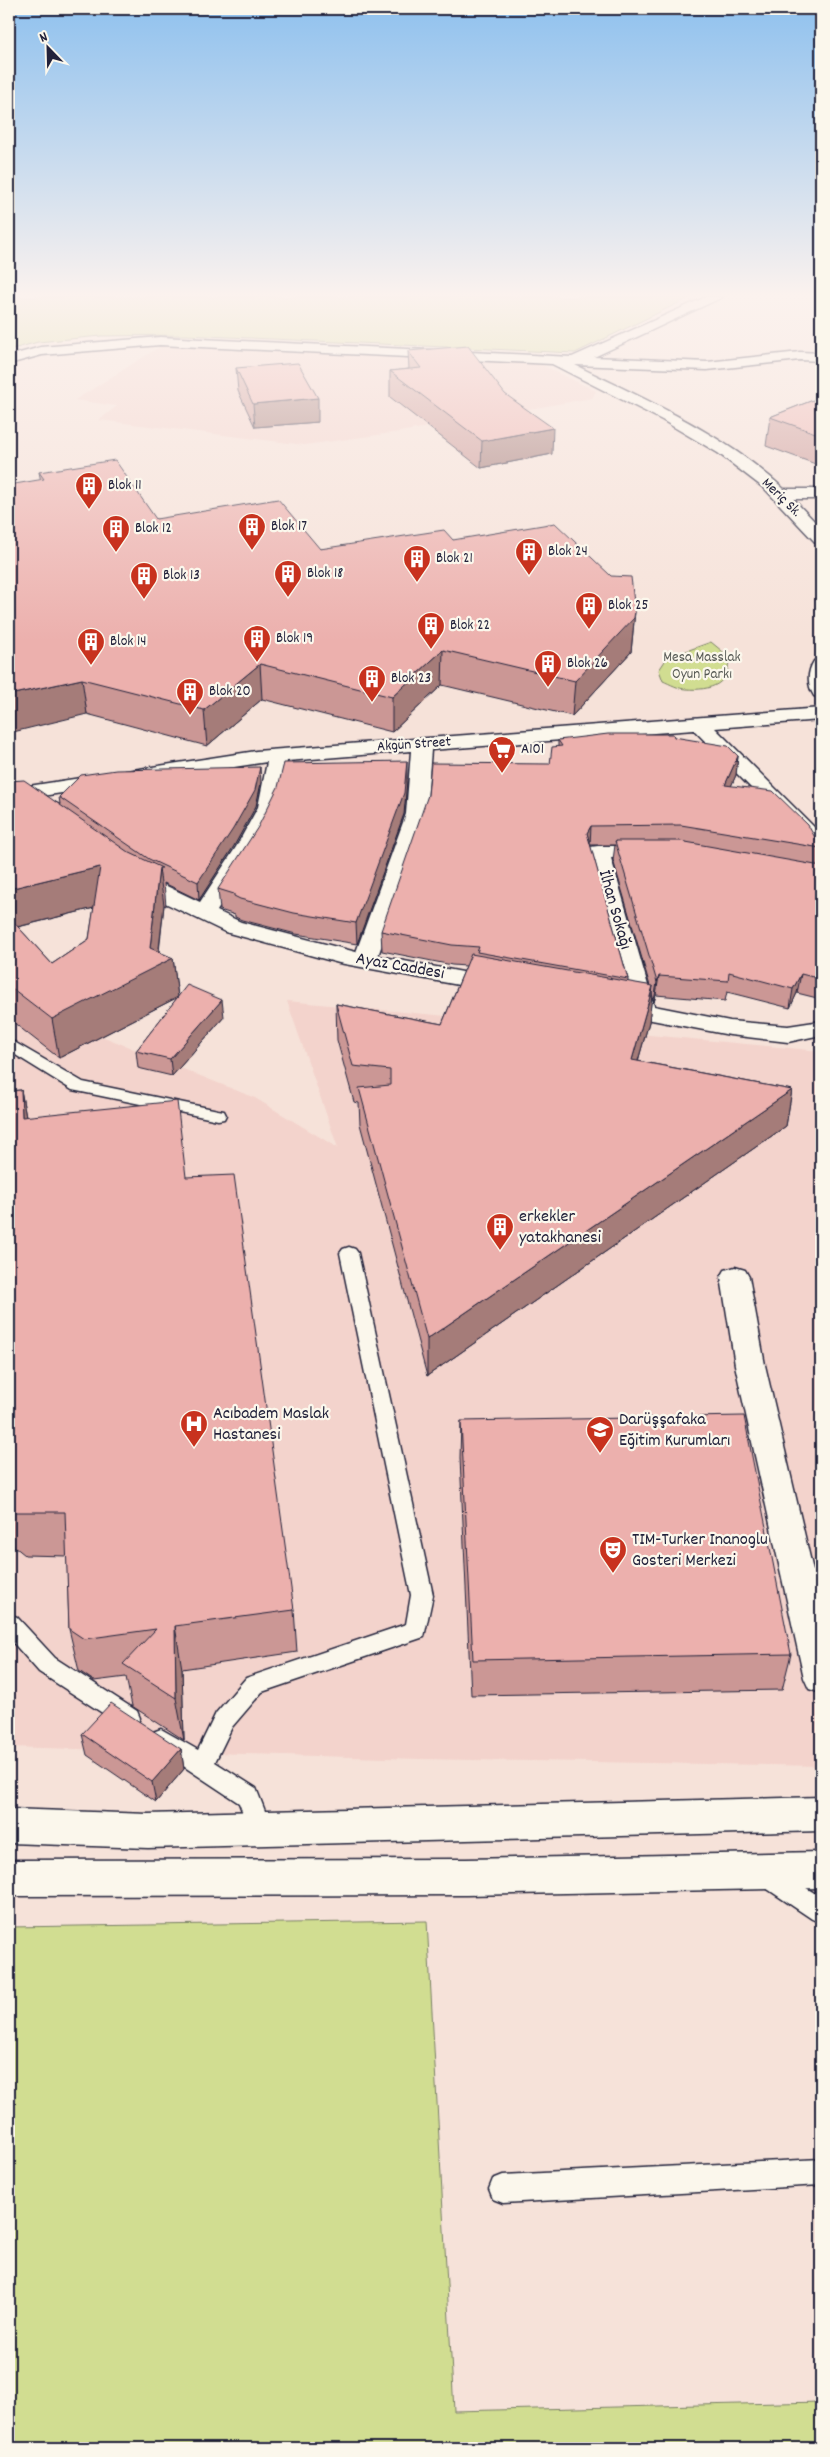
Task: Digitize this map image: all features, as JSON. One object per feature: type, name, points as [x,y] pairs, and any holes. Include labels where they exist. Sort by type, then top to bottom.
[{"type":"street","name":"Meriç Sk.","points":[[656,412],[729,454],[783,498],[821,538]]},
{"type":"street","points":[[783,498],[821,494]]},
{"type":"street","points":[[783,498],[821,520]]},
{"type":"street","points":[[821,666],[817,682],[821,692]]},
{"type":"street","name":"Akgün Street","points":[[11,795],[278,756],[821,714]]},
{"type":"street","points":[[699,723],[821,846]]},
{"type":"street","points":[[365,960],[416,814],[421,745]]},
{"type":"street","points":[[205,912],[247,846],[268,807],[278,756]]},
{"type":"street","points":[[11,795],[40,810]]},
{"type":"street","name":"İlhan Sokağı","points":[[644,1012],[598,852],[670,852]]},
{"type":"street","name":"Ayaz Caddesi","points":[[111,861],[142,883],[233,927],[339,956],[521,989]]},
{"type":"street","points":[[596,1003],[730,1028],[788,1034],[821,1028]]},
{"type":"street","points":[[735,1276],[750,1365],[821,1678]]},
{"type":"street","points":[[9,1826],[148,1832],[821,1814]]},
{"type":"street","points":[[9,1878],[466,1877],[821,1870]]},
{"type":"lane","points":[[9,1044],[78,1086],[218,1115]]},
{"type":"lane","points":[[202,1765],[224,1720],[254,1685],[416,1630],[422,1594],[349,1253]]},
{"type":"lane","points":[[9,1623],[47,1665],[248,1796],[260,1829]]},
{"type":"lane","points":[[762,1872],[821,1911]]},
{"type":"lane","points":[[503,2189],[821,2172]]},
{"type":"shaded area","points":[[110,412],[514,412],[399,432],[305,445],[99,420]]},
{"type":"shaded area","points":[[9,992],[25,1005],[255,1098],[338,1148],[287,1001],[821,1051],[821,1766],[420,1759],[9,1747]]},
{"type":"green space","name":"Mesa Masslak Oyun Parkı","points":[[711,642],[728,656],[727,673],[718,684],[704,689],[686,689],[663,681],[659,670],[667,658]]},
{"type":"green space","points":[[427,1921],[454,2411],[821,2402],[821,2448],[9,2448],[9,1927]]},
{"type":"building","points":[[443,412],[530,412],[553,428],[482,441]]},
{"type":"building","points":[[784,412],[821,412],[821,435],[770,417]]},
{"type":"building","points":[[115,460],[156,519],[278,499],[320,549],[444,530],[453,540],[555,523],[611,576],[631,577],[635,611],[634,618],[575,681],[443,650],[392,697],[260,664],[204,710],[82,679],[9,695],[9,485],[44,479],[39,472]]},
{"type":"building","points":[[608,734],[673,734],[674,737],[728,746],[738,756],[725,785],[773,791],[808,825],[821,848],[681,825],[591,826],[587,833],[628,979],[477,952],[479,947],[452,945],[381,931],[428,795],[431,763],[550,764],[552,747],[562,746],[558,740]]},
{"type":"building","points":[[407,761],[404,793],[356,923],[294,913],[240,899],[234,896],[234,894],[218,889],[258,827],[278,787],[284,763]]},
{"type":"building","points":[[260,767],[255,790],[233,829],[198,882],[149,859],[59,797],[81,775],[116,770]]},
{"type":"building","points":[[24,780],[128,852],[162,868],[159,868],[150,948],[173,958],[52,1019],[9,986],[9,917],[52,964],[89,939],[100,867],[9,889],[9,781]]},
{"type":"building","points":[[615,841],[680,841],[821,866],[821,979],[801,974],[793,989],[729,972],[728,981],[659,976],[657,982]]},
{"type":"building","name":"erkekler yatakhanesi","points":[[471,954],[653,986],[632,1060],[792,1090],[427,1339],[359,1088],[390,1085],[390,1070],[353,1066],[336,1004],[442,1024]]},
{"type":"building","points":[[187,985],[222,1000],[170,1059],[136,1051]]},
{"type":"building","points":[[21,1090],[22,1117],[177,1101],[186,1177],[234,1175],[294,1610],[175,1626],[176,1698],[123,1664],[156,1629],[84,1639],[69,1629],[65,1512],[14,1512],[9,1508],[9,1091]]},
{"type":"building","name":"TIM-Turker Inanoglu Gosteri Merkezi","points":[[744,1416],[791,1654],[473,1660],[461,1421]]},
{"type":"building","points":[[111,1703],[181,1749],[152,1782],[82,1734]]},
{"type":"place","name":"Blok 11","points":[[89,510]]},
{"type":"place","name":"Blok 17","points":[[252,551]]},
{"type":"place","name":"Blok 12","points":[[116,553]]},
{"type":"place","name":"Blok 24","points":[[529,576]]},
{"type":"place","name":"Blok 21","points":[[417,583]]},
{"type":"place","name":"Blok 18","points":[[288,598]]},
{"type":"place","name":"Blok 13","points":[[144,600]]},
{"type":"place","name":"Blok 25","points":[[589,630]]},
{"type":"place","name":"Blok 22","points":[[431,650]]},
{"type":"place","name":"Blok 19","points":[[257,663]]},
{"type":"place","name":"Blok 14","points":[[91,666]]},
{"type":"place","name":"Blok 26","points":[[548,688]]},
{"type":"place","name":"Blok 23","points":[[372,703]]},
{"type":"place","name":"Blok 20","points":[[190,716]]},
{"type":"place","name":"A101","points":[[502,774]]},
{"type":"place","name":"erkekler yatakhanesi","points":[[500,1251]]},
{"type":"place","name":"Acıbadem Maslak Hastanesi","points":[[194,1448]]},
{"type":"place","name":"Darüşşafaka Eğitim Kurumları","points":[[600,1454]]},
{"type":"place","name":"TIM-Turker Inanoglu Gosteri Merkezi","points":[[613,1574]]}]
